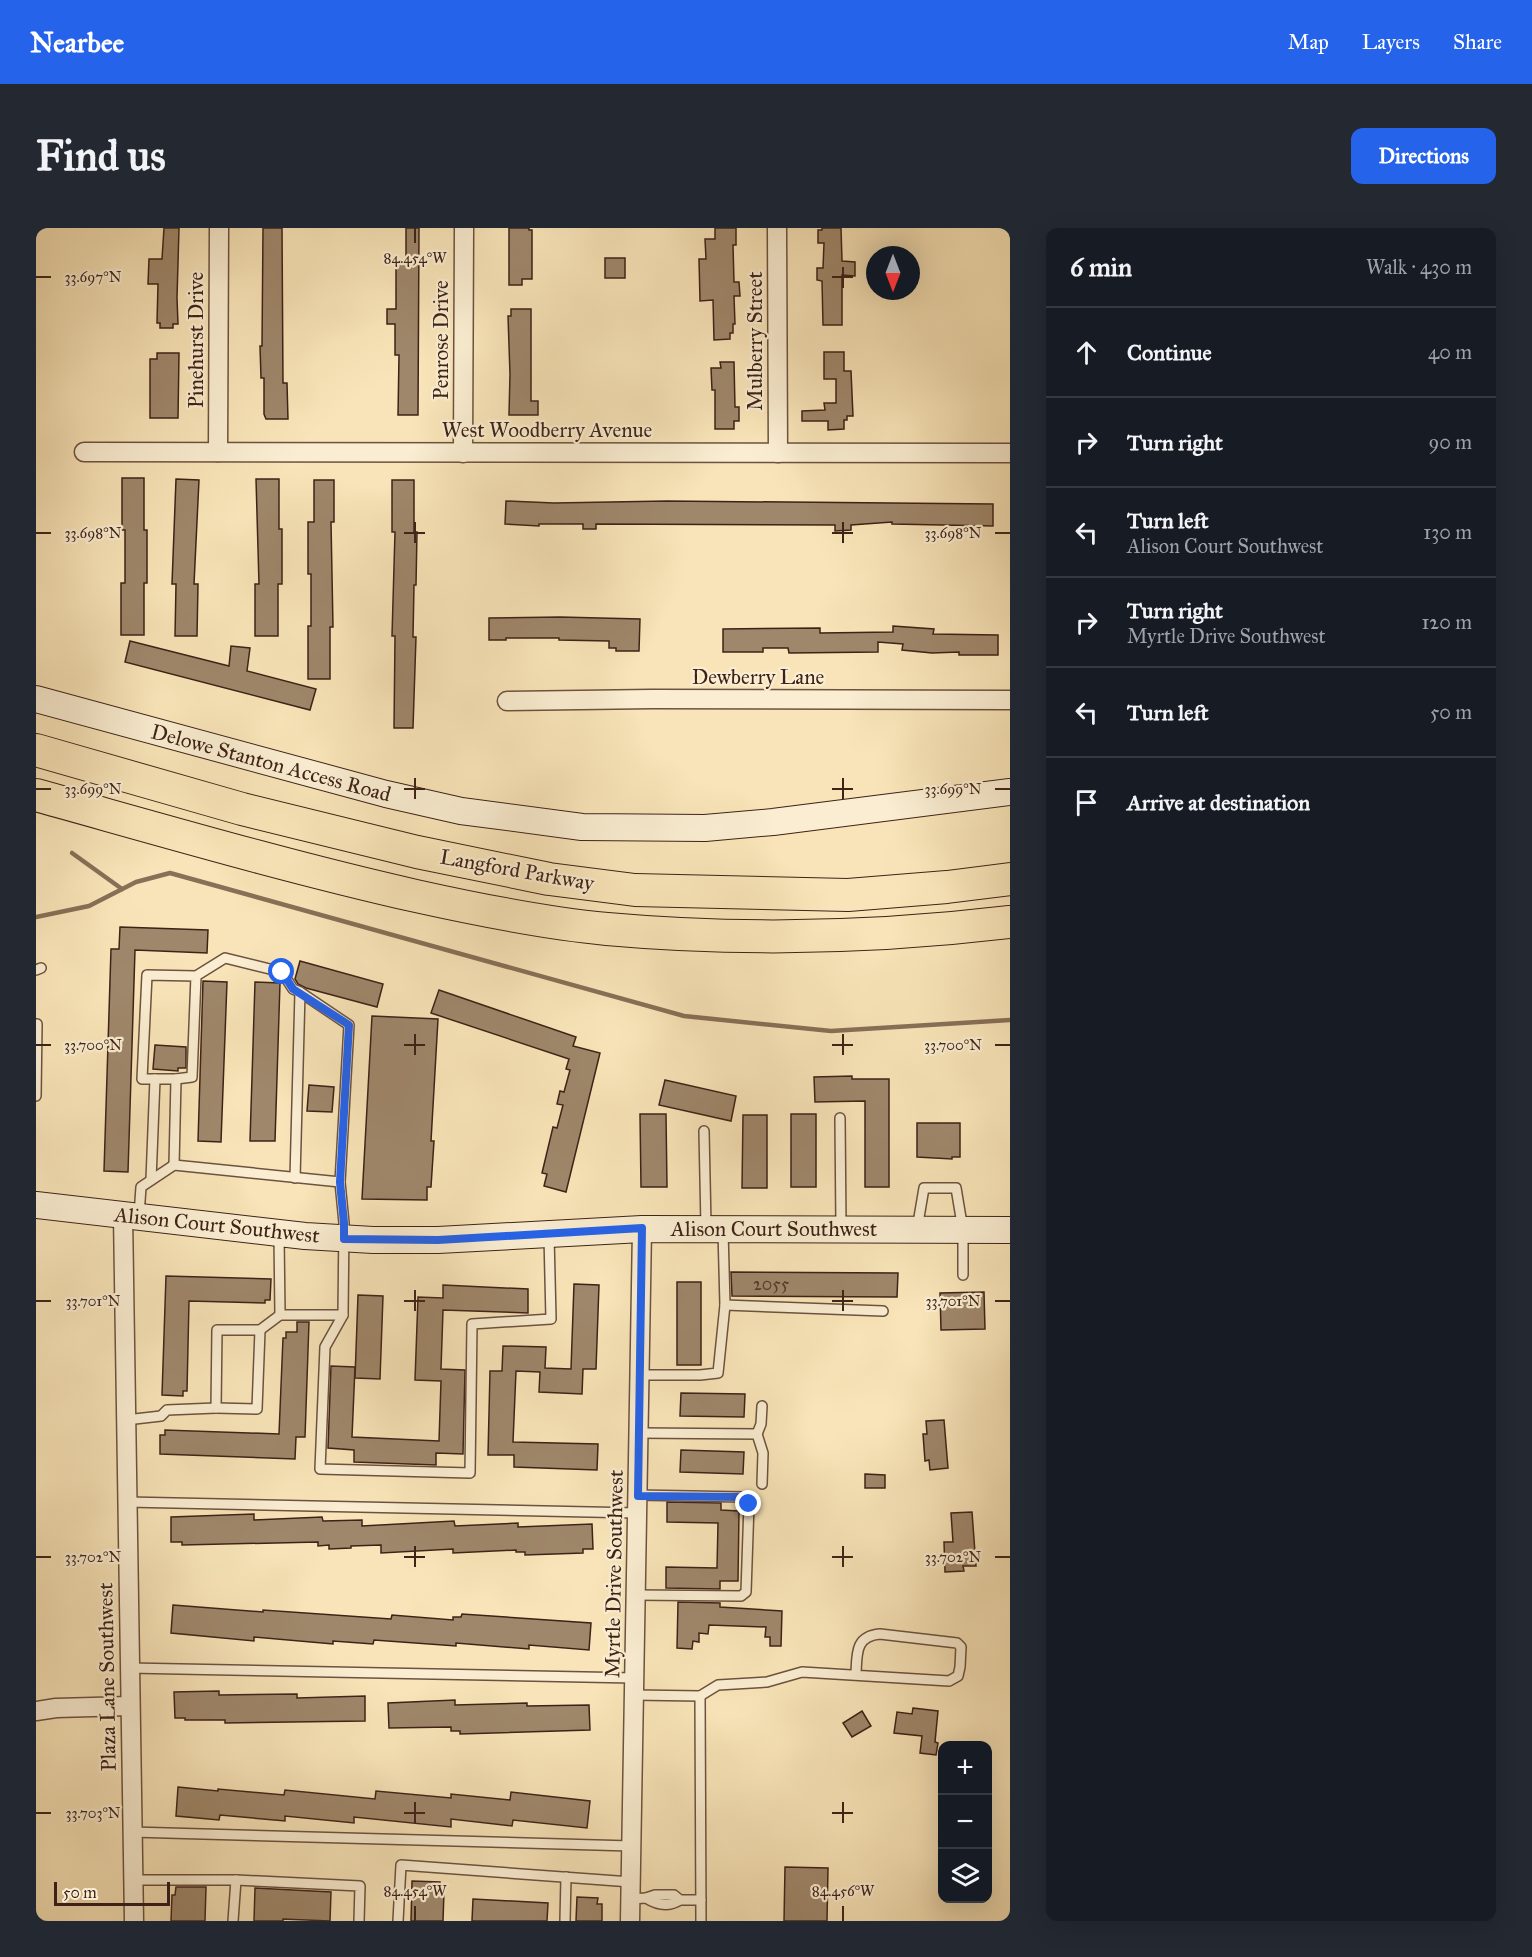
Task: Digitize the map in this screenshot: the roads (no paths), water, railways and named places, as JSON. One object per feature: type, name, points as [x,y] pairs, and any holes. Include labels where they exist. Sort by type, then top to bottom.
[{"type":"highway","name":"Langford Parkway","points":[[36,750],[242,809],[417,852],[549,879],[635,890],[848,895],[1010,879]]},
{"type":"highway","name":"Langford Parkway","points":[[36,795],[352,882],[486,911],[606,929],[685,934],[821,937],[955,929],[1010,922]]},
{"type":"street","name":"Pinehurst Drive","points":[[218,452],[219,228]]},
{"type":"street","name":"Penrose Drive","points":[[463,453],[464,228]]},
{"type":"street","name":"Mulberry Street","points":[[777,228],[778,453]]},
{"type":"street","name":"West Woodberry Avenue","points":[[84,452],[1010,453]]},
{"type":"street","name":"Delowe Stanton Access Road","points":[[36,699],[397,796],[461,811],[582,826],[705,828],[773,822],[1010,792]]},
{"type":"street","name":"Dewberry Lane","points":[[507,701],[1010,700]]},
{"type":"street","name":"Alison Court Southwest","points":[[36,1205],[344,1239],[438,1240],[642,1228],[1010,1230]]},
{"type":"street","name":"Plaza Lane Southwest","points":[[131,1216],[126,1420],[134,1921]]},
{"type":"street","name":"Myrtle Drive Southwest","points":[[630,1921],[635,1893],[631,1846],[642,1228]]},
{"type":"street","points":[[36,1711],[56,1708],[130,1706]]},
{"type":"lane","points":[[196,976],[192,1077],[142,1079],[147,975],[196,976],[225,958],[282,972],[293,989],[349,1025],[340,1182],[344,1223],[343,1315],[325,1347],[320,1469],[470,1473],[472,1324],[551,1319],[549,1234]]},
{"type":"lane","points":[[295,1178],[300,992]]},
{"type":"lane","points":[[36,1096],[37,1024]]},
{"type":"lane","points":[[151,1180],[155,1079]]},
{"type":"lane","points":[[174,1165],[176,1079]]},
{"type":"lane","points":[[840,1118],[841,1229]]},
{"type":"lane","points":[[640,1375],[718,1373],[725,1305],[704,1131]]},
{"type":"lane","points":[[131,1216],[141,1187],[174,1165],[340,1182]]},
{"type":"lane","points":[[917,1230],[924,1188],[956,1188],[963,1230],[963,1275]]},
{"type":"lane","points":[[279,1233],[280,1315]]},
{"type":"lane","points":[[725,1305],[883,1311]]},
{"type":"lane","points":[[216,1408],[217,1330],[260,1330],[280,1315],[343,1315]]},
{"type":"lane","points":[[126,1420],[161,1416],[167,1410],[216,1408],[257,1410],[260,1330]]},
{"type":"lane","points":[[762,1406],[761,1424],[757,1434],[763,1453],[762,1484]]},
{"type":"lane","points":[[639,1433],[757,1434]]},
{"type":"lane","points":[[127,1502],[637,1504],[744,1497],[749,1504],[750,1537],[746,1592],[741,1596],[636,1595]]},
{"type":"lane","points":[[129,1668],[634,1686],[700,1696],[718,1685],[767,1682],[802,1672],[949,1680],[958,1676],[961,1647],[957,1643],[880,1634],[869,1635],[862,1641],[857,1652],[856,1674]]},
{"type":"lane","points":[[700,1696],[701,1921]]},
{"type":"lane","points":[[132,1832],[631,1846]]},
{"type":"lane","points":[[398,1921],[401,1865],[566,1877],[635,1893],[655,1904],[673,1904],[680,1900],[701,1900]]},
{"type":"lane","points":[[565,1921],[566,1877]]},
{"type":"lane","points":[[133,1880],[236,1880],[360,1886],[359,1921]]},
{"type":"lane","points":[[233,1921],[236,1880]]},
{"type":"waterway","points":[[72,853],[122,889]]},
{"type":"waterway","points":[[36,917],[89,906],[136,882],[170,873],[684,1016],[831,1031],[1010,1020]]}]
